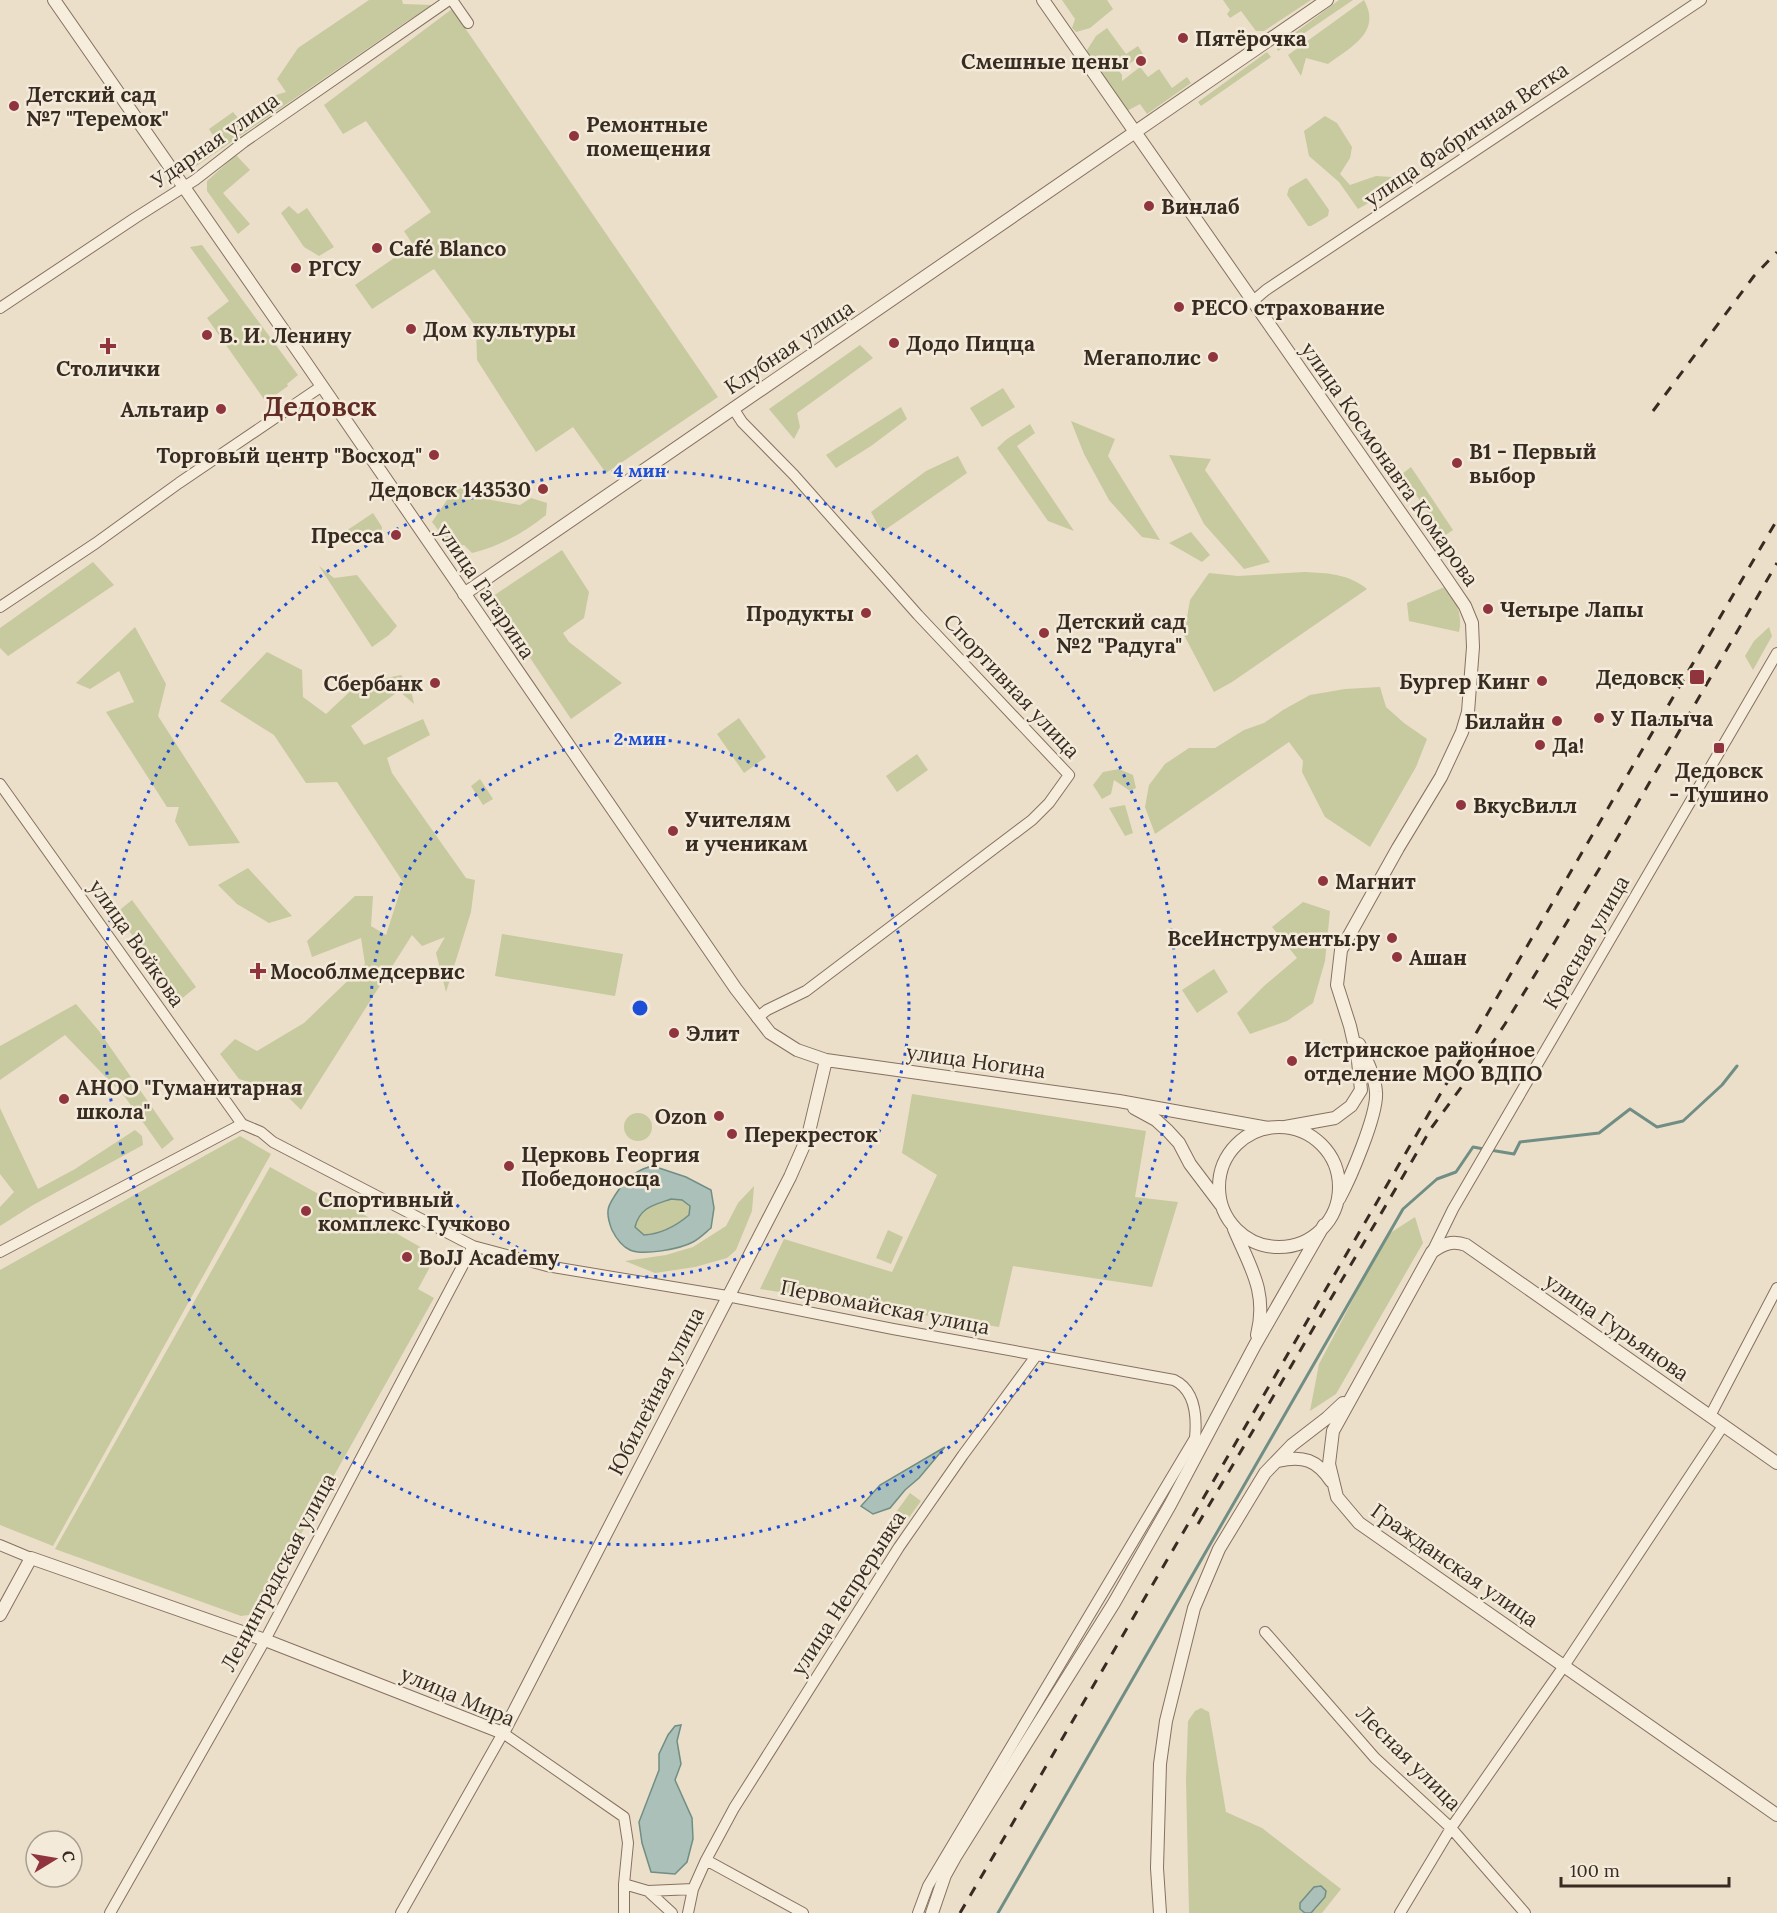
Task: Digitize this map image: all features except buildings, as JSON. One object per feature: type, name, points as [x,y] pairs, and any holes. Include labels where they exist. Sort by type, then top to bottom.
[{"type":"street","name":"улица Гагарина","points":[[54,0],[757,1018],[770,1033],[797,1050],[826,1060]]},
{"type":"street","name":"Ударная улица","points":[[0,308],[183,188],[244,142],[451,0],[468,22]]},
{"type":"street","name":"улица Космонавта Комарова","points":[[1043,0],[1465,606],[1472,623],[1473,647],[1468,712],[1451,758],[1341,950],[1337,984],[1350,1026]]},
{"type":"street","name":"Клубная улица","points":[[464,594],[1326,0]]},
{"type":"street","name":"улица Фабричная Ветка","points":[[1253,301],[1266,290],[1701,0]]},
{"type":"street","points":[[0,607],[322,386]]},
{"type":"street","name":"Спортивная улица","points":[[733,408],[742,422],[794,475],[918,615],[1069,775],[1032,820],[806,991],[767,1010],[757,1018]]},
{"type":"street","name":"Красная улица","points":[[1432,1252],[1459,1198],[1777,653]]},
{"type":"street","name":"улица Войкова","points":[[0,784],[242,1124],[473,1246],[547,1266],[727,1296]]},
{"type":"street","points":[[1223,1207],[1219,1186],[1220,1176],[1233,1148],[1249,1135],[1268,1128],[1335,1118],[1357,1099],[1361,1090],[1358,1061],[1350,1026]]},
{"type":"street","points":[[932,1913],[945,1875],[955,1857],[1114,1603],[1170,1505],[1255,1345],[1348,1183],[1377,1094],[1368,1061],[1350,1026]]},
{"type":"street","name":"улица Ногина","points":[[826,1060],[1119,1101],[1268,1128]]},
{"type":"street","name":"Юбилейная улица","points":[[502,1733],[785,1186],[808,1136],[826,1060]]},
{"type":"street","points":[[1119,1101],[1156,1120],[1168,1131],[1179,1143],[1207,1188],[1223,1207],[1260,1291],[1261,1314],[1255,1345]]},
{"type":"street","points":[[0,1252],[242,1124]]},
{"type":"street","points":[[1285,1127],[1309,1135],[1324,1148],[1330,1157],[1338,1176],[1338,1197],[1335,1207]]},
{"type":"street","points":[[1232,1224],[1249,1238],[1268,1245],[1279,1246],[1309,1238],[1324,1225]]},
{"type":"street","name":"улица Гурьянова","points":[[1432,1252],[1442,1244],[1451,1242],[1466,1245],[1777,1463]]},
{"type":"street","name":"Ленинградская улица","points":[[111,1913],[265,1640],[473,1246]]},
{"type":"street","name":"Гражданская улица","points":[[1432,1252],[1333,1431],[1329,1464],[1337,1497],[1359,1523],[1777,1815]]},
{"type":"street","points":[[1710,1416],[1777,1288]]},
{"type":"street","name":"Первомайская улица","points":[[727,1296],[1036,1356],[1174,1380],[1188,1391],[1193,1405],[1196,1424],[1195,1438],[1161,1491],[928,1886],[918,1913]]},
{"type":"street","name":"улица Непрерывка","points":[[706,1860],[734,1808],[899,1547],[1036,1356]]},
{"type":"street","points":[[1160,1913],[1157,1868],[1160,1764],[1166,1721],[1194,1608],[1219,1549],[1265,1473],[1292,1445],[1339,1408],[1355,1388]]},
{"type":"street","points":[[1400,1913],[1451,1828],[1564,1666],[1724,1426]]},
{"type":"street","points":[[1278,1461],[1298,1458],[1317,1465],[1336,1492]]},
{"type":"street","name":"улица Мира","points":[[0,1545],[265,1640],[502,1733],[624,1817],[628,1844],[624,1884]]},
{"type":"street","points":[[0,1615],[31,1558]]},
{"type":"street","name":"Лесная улица","points":[[1265,1632],[1375,1758],[1451,1828],[1525,1913]]},
{"type":"street","points":[[401,1913],[502,1733]]},
{"type":"street","points":[[688,1913],[693,1889],[706,1860],[803,1913]]},
{"type":"street","points":[[624,1913],[624,1884],[648,1891],[693,1889]]},
{"type":"street","points":[[648,1891],[672,1913]]},
{"type":"green space","points":[[369,0],[402,0],[403,4],[433,5],[192,169],[189,163],[190,158],[216,140],[209,129],[233,112],[240,120],[276,95],[286,92],[277,79],[298,48]]},
{"type":"green space","points":[[1062,0],[1107,0],[1113,9],[1090,28],[1076,32],[1072,28],[1075,19]]},
{"type":"green space","points":[[1223,0],[1311,0],[1264,31],[1256,31],[1241,11],[1230,18],[1227,14],[1230,10]]},
{"type":"green space","points":[[1339,0],[1353,0],[1278,51],[1276,47]]},
{"type":"green space","points":[[1364,0],[1369,11],[1369,21],[1367,30],[1361,38],[1328,64],[1306,58],[1301,76],[1288,55]]},
{"type":"green space","points":[[452,9],[718,397],[606,473],[573,427],[536,452],[477,360],[476,327],[434,269],[372,309],[355,285],[413,245],[404,231],[431,212],[366,121],[343,134],[324,105]]},
{"type":"green space","points":[[1107,28],[1126,54],[1138,46],[1143,54],[1119,71],[1122,81],[1140,67],[1148,77],[1159,69],[1172,88],[1187,77],[1191,83],[1147,114],[1140,104],[1127,111],[1087,50],[1096,36]]},
{"type":"green space","points":[[1267,52],[1271,57],[1201,106],[1198,102]]},
{"type":"green space","points":[[1325,116],[1337,123],[1352,147],[1350,158],[1340,174],[1350,185],[1376,176],[1392,177],[1372,201],[1358,209],[1339,182],[1309,156],[1304,131]]},
{"type":"green space","points":[[236,155],[250,170],[223,193],[250,224],[238,234],[207,191],[207,181]]},
{"type":"green space","points":[[1306,178],[1329,210],[1328,216],[1311,226],[1308,226],[1287,195],[1289,188]]},
{"type":"green space","points":[[289,206],[298,214],[307,208],[334,247],[319,256],[304,247],[281,213]]},
{"type":"green space","points":[[202,245],[298,375],[287,384],[288,386],[266,402],[207,318],[229,301],[190,247]]},
{"type":"green space","points":[[860,345],[873,358],[797,413],[800,427],[794,439],[769,409]]},
{"type":"green space","points":[[1003,388],[1015,407],[982,427],[970,408]]},
{"type":"green space","points":[[901,407],[907,419],[836,468],[826,455]]},
{"type":"green space","points":[[1071,421],[1115,439],[1108,456],[1160,540],[1142,537],[1109,500],[1084,454]]},
{"type":"green space","points":[[1030,424],[1035,433],[1017,446],[1074,531],[1048,521],[997,448]]},
{"type":"green space","points":[[1169,455],[1211,459],[1205,470],[1270,562],[1244,569],[1204,524]]},
{"type":"green space","points":[[958,456],[967,473],[882,532],[871,512],[926,471]]},
{"type":"green space","points":[[1411,467],[1453,530],[1444,536],[1402,474]]},
{"type":"green space","points":[[471,485],[491,500],[520,505],[531,498],[547,503],[546,515],[529,528],[492,547],[472,553],[464,545],[451,547],[432,522],[453,491]]},
{"type":"green space","points":[[373,513],[382,527],[381,536],[364,531],[343,533]]},
{"type":"green space","points":[[1191,532],[1210,555],[1202,562],[1169,543]]},
{"type":"green space","points":[[562,550],[589,592],[584,618],[563,633],[569,642],[622,683],[571,719],[490,598]]},
{"type":"green space","points":[[93,562],[114,585],[8,656],[0,648],[0,628]]},
{"type":"green space","points":[[319,566],[334,578],[357,575],[397,626],[372,647]]},
{"type":"green space","points":[[1305,572],[1345,577],[1367,589],[1214,692],[1184,635],[1190,600],[1209,573],[1238,576]]},
{"type":"green space","points":[[1447,586],[1458,608],[1459,632],[1409,621],[1407,603]]},
{"type":"green space","points":[[135,627],[166,684],[158,716],[240,843],[189,846],[175,821],[179,807],[167,807],[106,712],[134,702],[119,671],[90,689],[76,683]]},
{"type":"green space","points":[[1769,627],[1772,636],[1753,670],[1745,656],[1754,641]]},
{"type":"green space","points":[[267,652],[302,670],[303,697],[326,714],[358,684],[401,675],[410,686],[414,704],[399,691],[351,726],[364,745],[423,719],[430,735],[387,758],[392,773],[466,878],[475,880],[471,912],[446,992],[436,953],[445,937],[422,946],[412,935],[301,1110],[285,1094],[239,1079],[220,1054],[235,1039],[257,1051],[304,1023],[365,964],[361,938],[312,957],[307,941],[355,896],[373,896],[371,926],[386,935],[403,882],[337,782],[306,783],[274,735],[220,701]]},
{"type":"green space","points":[[1380,687],[1386,707],[1427,739],[1416,767],[1370,847],[1325,817],[1302,772],[1303,761],[1289,742],[1155,834],[1145,807],[1149,785],[1165,764],[1189,748],[1215,748],[1244,730],[1264,723],[1310,695],[1345,689]]},
{"type":"green space","points":[[739,718],[766,757],[744,773],[717,734]]},
{"type":"green space","points":[[917,754],[928,770],[897,792],[886,776]]},
{"type":"green space","points":[[1119,769],[1133,775],[1136,788],[1130,791],[1114,780],[1111,794],[1102,799],[1093,785],[1103,772]]},
{"type":"green space","points":[[480,779],[493,799],[483,805],[471,786]]},
{"type":"green space","points":[[1125,805],[1133,833],[1125,836],[1109,808]]},
{"type":"green space","points":[[248,868],[292,916],[269,923],[237,904],[218,885]]},
{"type":"green space","points":[[132,900],[196,987],[180,1000],[116,913]]},
{"type":"green space","points":[[1303,902],[1330,911],[1325,961],[1313,1003],[1287,1021],[1250,1034],[1237,1013],[1297,958],[1272,927]]},
{"type":"green space","points":[[502,934],[623,954],[615,996],[495,976]]},
{"type":"green space","points":[[1214,969],[1228,992],[1197,1013],[1182,990]]},
{"type":"green space","points":[[76,1004],[99,1031],[174,1139],[162,1149],[125,1097],[65,1035],[0,1080],[0,1046]]},
{"type":"green space","points":[[912,1094],[1146,1131],[1135,1197],[1178,1202],[1152,1287],[1013,1266],[999,1327],[760,1289],[784,1239],[892,1272],[937,1175],[902,1153]]},
{"type":"green space","points":[[0,1108],[38,1189],[75,1169],[135,1130],[142,1136],[143,1145],[33,1205],[0,1226],[0,1207],[14,1192],[0,1174]]},
{"type":"green space","points":[[638,1113],[648,1117],[652,1127],[648,1137],[638,1141],[628,1137],[624,1127],[628,1117]]},
{"type":"green space","points":[[240,1136],[271,1154],[53,1546],[0,1525],[0,1270]]},
{"type":"green space","points":[[270,1167],[331,1201],[333,1197],[436,1256],[418,1289],[434,1298],[256,1614],[241,1616],[55,1549]]},
{"type":"green space","points":[[754,1186],[752,1211],[736,1250],[727,1258],[695,1267],[655,1273],[625,1261],[666,1255],[693,1247],[726,1226],[738,1203]]},
{"type":"green space","points":[[671,1199],[682,1200],[690,1206],[689,1215],[668,1229],[644,1236],[635,1227],[641,1215],[648,1208]]},
{"type":"green space","points":[[1415,1217],[1423,1243],[1336,1394],[1310,1411],[1319,1364],[1387,1235]]},
{"type":"green space","points":[[888,1230],[903,1237],[891,1264],[876,1258]]},
{"type":"green space","points":[[910,1493],[921,1501],[897,1534],[886,1526]]},
{"type":"green space","points":[[1201,1708],[1209,1712],[1226,1812],[1262,1828],[1341,1889],[1322,1913],[1311,1913],[1318,1907],[1300,1909],[1305,1913],[1189,1913],[1186,1780],[1188,1721],[1195,1711]]},
{"type":"water","points":[[653,1166],[686,1177],[711,1190],[714,1208],[711,1228],[700,1238],[680,1247],[644,1252],[630,1250],[617,1239],[608,1217],[610,1203],[627,1180]],"holes":[[[671,1199],[682,1200],[690,1206],[689,1215],[674,1226],[644,1235],[635,1227],[640,1215],[648,1208]]]},
{"type":"water","points":[[945,1447],[890,1508],[873,1514],[861,1506],[880,1485]]},
{"type":"water","points":[[681,1725],[677,1741],[681,1764],[675,1780],[692,1818],[693,1839],[687,1862],[675,1874],[651,1872],[642,1843],[639,1822],[659,1770],[659,1754],[668,1735],[675,1726]]},
{"type":"water","points":[[1321,1886],[1326,1891],[1325,1897],[1311,1913],[1305,1913],[1300,1909],[1300,1903],[1314,1887]]},
{"type":"waterway","points":[[1490,1150],[1514,1154],[1520,1142],[1599,1133],[1630,1109],[1657,1127],[1683,1121],[1722,1085],[1737,1066]]},
{"type":"waterway","points":[[998,1913],[1403,1209],[1437,1179],[1456,1172],[1473,1147],[1484,1149]]},
{"type":"railway","points":[[1653,411],[1754,276],[1777,252]]},
{"type":"railway","points":[[960,1913],[1777,520]]},
{"type":"railway","points":[[1198,1524],[1432,1127],[1505,1024],[1601,866],[1777,563]]},
{"type":"place","name":"Пятёрочка","points":[[1183,38]]},
{"type":"place","name":"Смешные цены","points":[[1141,61]]},
{"type":"place","name":"Детский сад №7 \"Теремок\"","points":[[14,106]]},
{"type":"place","name":"Ремонтные помещения","points":[[574,136]]},
{"type":"place","name":"Винлаб","points":[[1149,206]]},
{"type":"place","name":"Café Blanco","points":[[377,248]]},
{"type":"place","name":"РГСУ","points":[[296,268]]},
{"type":"place","name":"РЕСО страхование","points":[[1179,307]]},
{"type":"place","name":"Дом культуры","points":[[411,329]]},
{"type":"place","name":"В. И. Ленину","points":[[207,335]]},
{"type":"place","name":"Додо Пицца","points":[[894,343]]},
{"type":"place","name":"Столички","points":[[108,346]]},
{"type":"place","name":"Мегаполис","points":[[1213,357]]},
{"type":"place","name":"Альтаир","points":[[221,409]]},
{"type":"place","name":"Торговый центр \"Восход\"","points":[[434,455]]},
{"type":"place","name":"В1 - Первый выбор","points":[[1457,463]]},
{"type":"place","name":"Дедовск 143530","points":[[543,489]]},
{"type":"place","name":"Пресса","points":[[396,535]]},
{"type":"place","name":"Четыре Лапы","points":[[1488,609]]},
{"type":"place","name":"Продукты","points":[[866,613]]},
{"type":"place","name":"Детский сад №2 \"Радуга\"","points":[[1044,633]]},
{"type":"place","name":"Дедовск","points":[[1697,677]]},
{"type":"place","name":"Бургер Кинг","points":[[1542,681]]},
{"type":"place","name":"Сбербанк","points":[[435,683]]},
{"type":"place","name":"У Палыча","points":[[1599,718]]},
{"type":"place","name":"Билайн","points":[[1557,721]]},
{"type":"place","name":"Да!","points":[[1540,745]]},
{"type":"place","name":"Дедовск - Тушино","points":[[1719,748]]},
{"type":"place","name":"ВкусВилл","points":[[1461,805]]},
{"type":"place","name":"Учителям и ученикам","points":[[673,831]]},
{"type":"place","name":"Магнит","points":[[1323,881]]},
{"type":"place","name":"ВсеИнструменты.ру","points":[[1392,938]]},
{"type":"place","name":"Ашан","points":[[1397,957]]},
{"type":"place","name":"Мособлмедсервис","points":[[258,971]]},
{"type":"place","name":"Элит","points":[[674,1033]]},
{"type":"place","name":"Истринское районное отделение МОО ВДПО","points":[[1292,1061]]},
{"type":"place","name":"АНОО \"Гуманитарная школа\"","points":[[64,1099]]},
{"type":"place","name":"Ozon","points":[[719,1116]]},
{"type":"place","name":"Перекресток","points":[[732,1134]]},
{"type":"place","name":"Церковь Георгия Победоносца","points":[[509,1166]]},
{"type":"place","name":"Спортивный комплекс Гучково","points":[[306,1211]]},
{"type":"place","name":"BoJJ Academy","points":[[407,1257]]},
{"type":"district","name":"Дедовск","points":[[320,406]]}]
